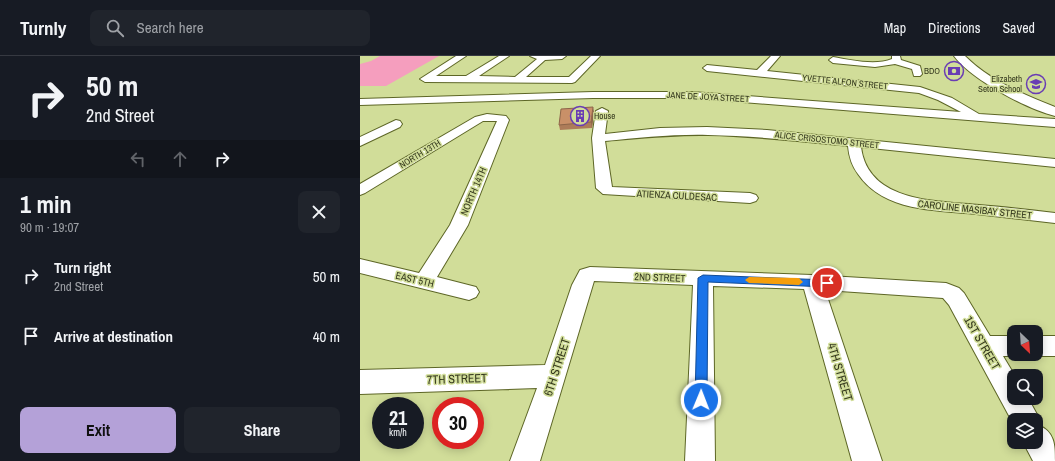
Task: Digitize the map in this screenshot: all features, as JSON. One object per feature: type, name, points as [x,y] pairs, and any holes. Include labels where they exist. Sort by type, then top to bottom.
[{"type":"main road","points":[[959,56],[968,66],[993,82],[1055,112]]},
{"type":"main road","points":[[969,56],[978,66],[995,78],[1055,106]]},
{"type":"street","points":[[462,56],[425,79],[573,80],[596,56]]},
{"type":"street","points":[[468,79],[505,56]]},
{"type":"street","points":[[517,80],[539,57],[562,56]]},
{"type":"street","points":[[760,73],[776,56]]},
{"type":"street","points":[[697,86],[711,58]]},
{"type":"street","points":[[830,67],[886,64],[895,59],[917,68],[917,74]]},
{"type":"street","name":"YVETTE ALFON STREET","points":[[707,68],[760,73],[830,67],[940,96],[978,117]]},
{"type":"street","name":"JANE DE JOYA STREET","points":[[360,102],[545,96],[697,86],[978,117],[1055,123]]},
{"type":"street","points":[[598,138],[602,111]]},
{"type":"street","name":"NORTH 14TH","points":[[424,281],[459,224],[503,120],[502,118],[497,117],[479,119]]},
{"type":"street","name":"NORTH 13TH","points":[[360,190],[479,119]]},
{"type":"street","points":[[360,142],[396,124]]},
{"type":"street","name":"ALICE CRISOSTOMO STREET","points":[[598,138],[660,132],[707,131],[767,134],[1055,164]]},
{"type":"street","name":"ATIENZA CULDESAC","points":[[598,138],[604,188],[608,191],[750,198]]},
{"type":"street","name":"CAROLINE MASIBAY STREET","points":[[854,143],[854,151],[857,160],[865,174],[877,186],[896,198],[923,204],[1055,218]]},
{"type":"street","name":"EAST 5TH","points":[[360,266],[469,292]]},
{"type":"street","name":"2ND STREET","points":[[590,274],[812,282],[946,291]]},
{"type":"street","name":"6TH STREET","points":[[525,461],[554,376],[582,285],[587,275],[590,274]]},
{"type":"street","points":[[700,461],[703,278]]},
{"type":"street","name":"4TH STREET","points":[[812,282],[867,461]]},
{"type":"street","name":"1ST STREET","points":[[946,291],[957,299],[1022,413]]},
{"type":"street","points":[[985,346],[1007,346]]},
{"type":"street","points":[[1043,346],[1055,346]]},
{"type":"street","name":"7TH STREET","points":[[360,382],[554,376]]},
{"type":"street","points":[[1042,449],[1049,461]]},
{"type":"shaded area","points":[[380,56],[439,56],[386,86],[360,86],[360,64],[371,61]]},
{"type":"building","points":[[593,107],[591,122],[559,125],[561,109]]},
{"type":"slow traffic","points":[[749,280],[799,282]]},
{"type":"place","name":"BDO","points":[[954,71]]},
{"type":"place","name":"Elizabeth Seton School","points":[[1036,84]]},
{"type":"place","name":"House","points":[[580,116]]},
{"type":"route","points":[[701,400],[703,278],[827,283]]}]
